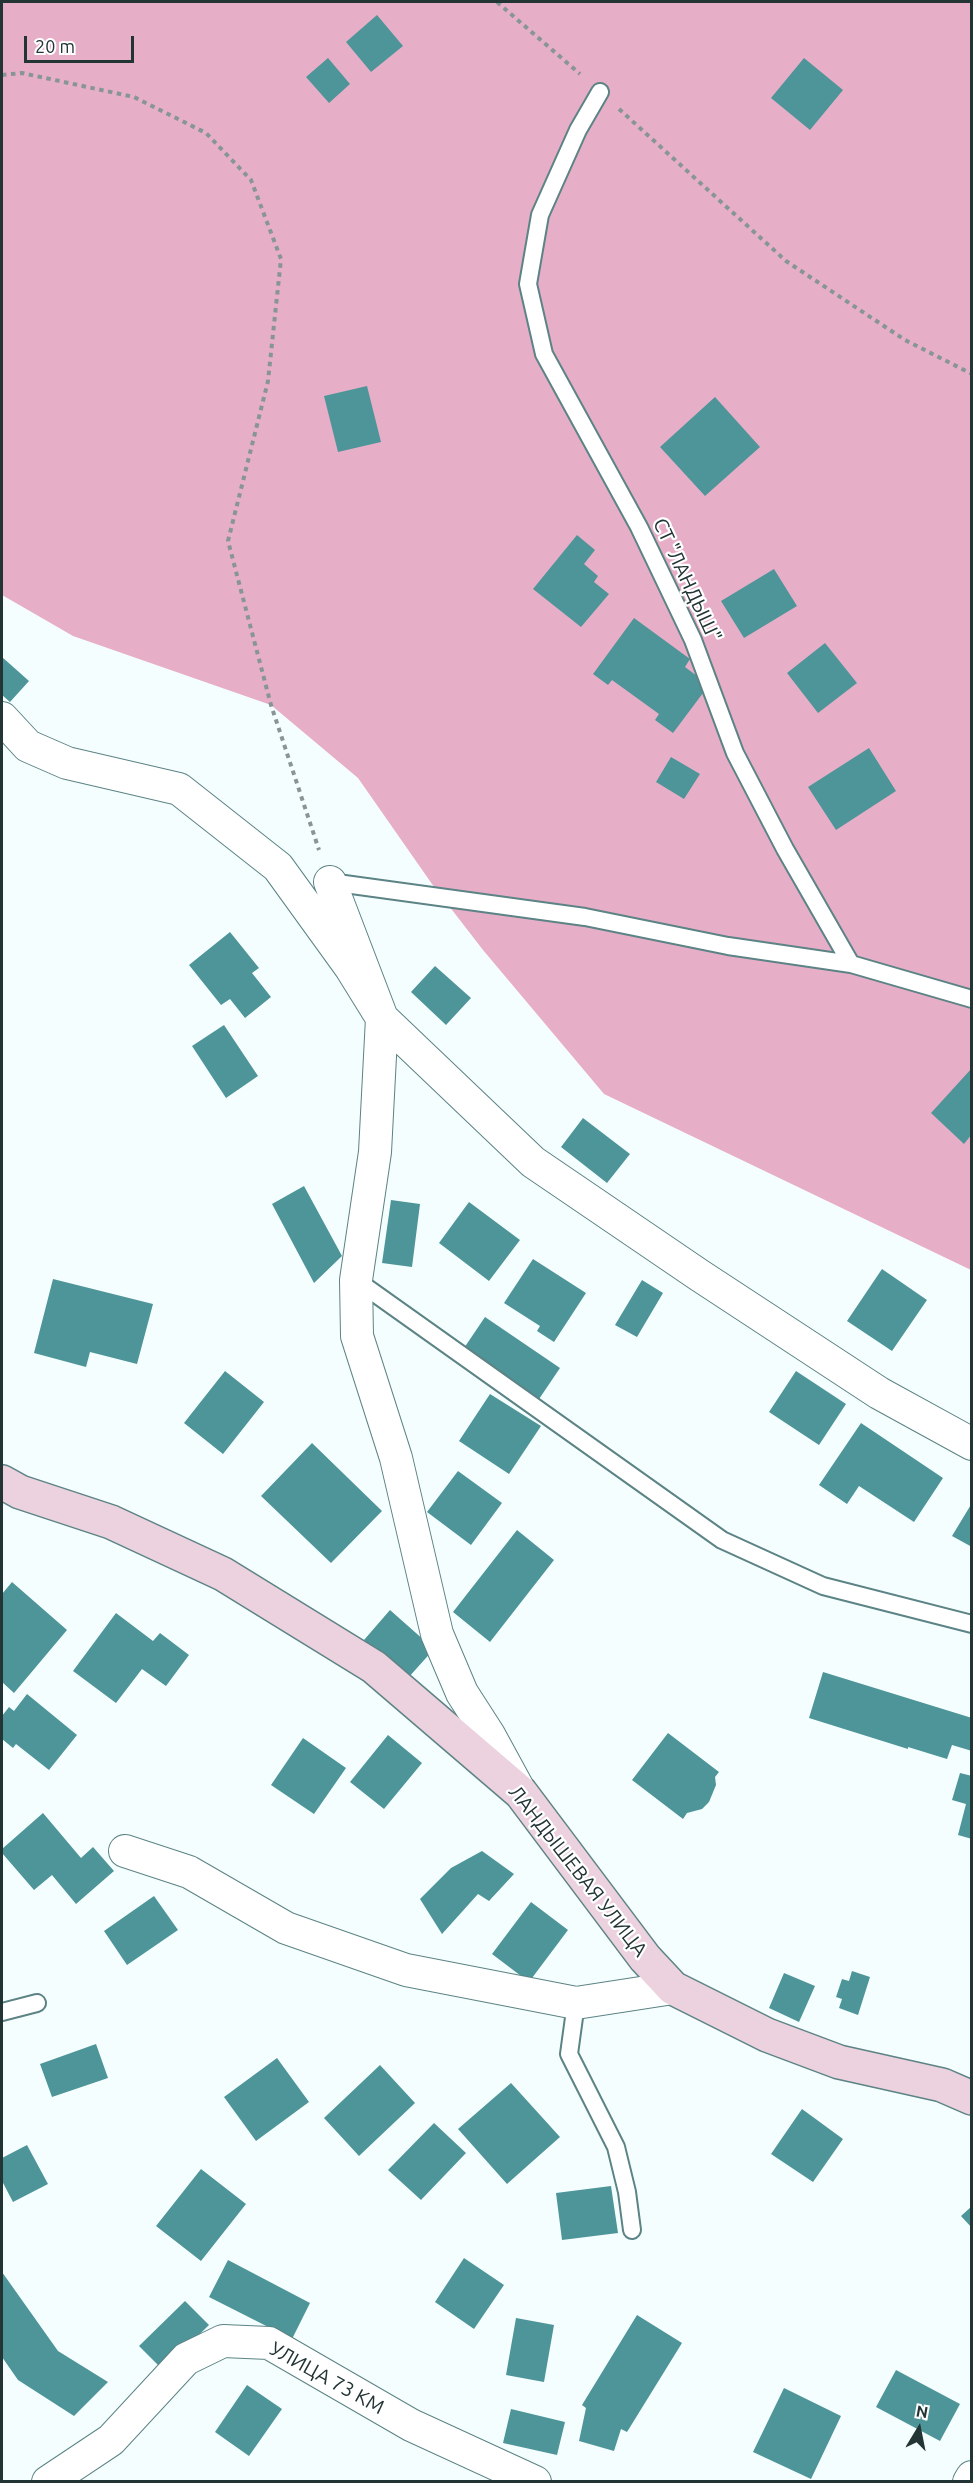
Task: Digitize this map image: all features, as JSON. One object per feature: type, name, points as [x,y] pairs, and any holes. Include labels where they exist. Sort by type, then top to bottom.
[{"type":"street","points":[[2,718],[28,746],[66,763],[179,789],[278,867],[351,968],[382,1018],[533,1162],[699,1275],[869,1386],[972,1444]]},
{"type":"street","points":[[330,882],[382,1018],[375,1152],[356,1280],[357,1336],[396,1458],[437,1634],[462,1693],[521,1793]]},
{"type":"street","name":"ЛАНДЫШЕВАЯ УЛИЦА","points":[[8,1492],[111,1522],[223,1574],[374,1667],[521,1793],[645,1958],[673,1988],[767,2035],[839,2062],[942,2085],[972,2098]]},
{"type":"street","points":[[125,1851],[189,1872],[286,1928],[406,1970],[576,2003],[673,1988]]},
{"type":"street","name":"УЛИЦА 73 КМ","points":[[48,2481],[111,2440],[186,2359],[223,2341],[269,2343],[411,2425],[535,2481]]},
{"type":"street","points":[[969,2481],[972,2477]]},
{"type":"lane","name":"СТ \"ЛАНДЫШ\"","points":[[600,92],[578,130],[540,215],[528,284],[543,354],[649,547],[693,640],[735,753],[785,849],[851,964]]},
{"type":"lane","points":[[330,882],[585,917],[728,946],[851,964],[972,999]]},
{"type":"lane","points":[[356,1280],[722,1540],[823,1586],[972,1624]]},
{"type":"lane","points":[[2,2012],[37,2002]]},
{"type":"lane","points":[[576,2003],[569,2054],[616,2147],[627,2192],[632,2230]]},
{"type":"path","points":[[497,2],[786,261],[905,340],[972,374]]},
{"type":"path","points":[[2,75],[22,73],[134,97],[206,133],[251,180],[281,259],[268,381],[228,541],[271,705],[330,882]]},
{"type":"shaded area","points":[[2,2],[971,2],[971,1270],[604,1094],[483,950],[432,884],[358,778],[271,705],[73,636],[2,595]]},
{"type":"building","points":[[377,15],[403,46],[371,72],[346,42]]},
{"type":"building","points":[[328,58],[350,84],[329,103],[306,77]]},
{"type":"building","points":[[804,58],[843,90],[810,130],[771,98]]},
{"type":"building","points":[[367,386],[381,442],[338,452],[324,396]]},
{"type":"building","points":[[715,397],[760,447],[705,496],[660,447]]},
{"type":"building","points":[[577,535],[595,550],[584,564],[598,576],[594,582],[609,594],[581,627],[533,589]]},
{"type":"building","points":[[774,569],[797,606],[744,638],[721,601]]},
{"type":"building","points":[[634,618],[690,659],[685,667],[709,685],[673,733],[655,720],[659,714],[612,680],[608,685],[593,674]]},
{"type":"building","points":[[825,643],[857,683],[818,713],[787,673]]},
{"type":"building","points":[[2,657],[29,681],[10,702],[2,695]]},
{"type":"building","points":[[869,748],[896,791],[836,830],[808,787]]},
{"type":"building","points":[[671,757],[700,774],[684,799],[656,782]]},
{"type":"building","points":[[230,932],[259,968],[252,973],[271,997],[245,1018],[230,999],[221,1005],[189,965]]},
{"type":"building","points":[[435,966],[471,998],[446,1025],[411,992]]},
{"type":"building","points":[[224,1025],[258,1076],[226,1098],[192,1046]]},
{"type":"building","points":[[972,1068],[972,1134],[964,1144],[931,1113]]},
{"type":"building","points":[[583,1118],[630,1154],[607,1183],[561,1147]]},
{"type":"building","points":[[304,1186],[342,1256],[314,1283],[272,1204]]},
{"type":"building","points":[[391,1200],[420,1204],[412,1267],[382,1263]]},
{"type":"building","points":[[469,1202],[520,1240],[489,1281],[439,1243]]},
{"type":"building","points":[[533,1259],[586,1293],[554,1342],[537,1331],[540,1326],[504,1303]]},
{"type":"building","points":[[882,1269],[927,1300],[892,1351],[847,1321]]},
{"type":"building","points":[[53,1279],[153,1304],[137,1364],[90,1352],[86,1367],[34,1353]]},
{"type":"building","points":[[642,1280],[663,1293],[637,1337],[615,1325]]},
{"type":"building","points":[[485,1317],[560,1368],[535,1405],[460,1354]]},
{"type":"building","points":[[225,1371],[264,1402],[223,1454],[184,1423]]},
{"type":"building","points":[[796,1371],[846,1404],[819,1445],[769,1412]]},
{"type":"building","points":[[490,1394],[541,1426],[509,1474],[459,1441]]},
{"type":"building","points":[[861,1423],[943,1478],[914,1522],[859,1486],[847,1504],[819,1485]]},
{"type":"building","points":[[312,1443],[382,1511],[331,1563],[261,1496]]},
{"type":"building","points":[[458,1471],[502,1503],[471,1545],[427,1512]]},
{"type":"building","points":[[972,1503],[972,1547],[952,1536]]},
{"type":"building","points":[[517,1530],[554,1560],[490,1642],[453,1612]]},
{"type":"building","points":[[12,1582],[67,1630],[14,1693],[2,1682],[2,1594]]},
{"type":"building","points":[[390,1610],[434,1649],[408,1678],[364,1640]]},
{"type":"building","points":[[116,1613],[153,1641],[160,1633],[189,1655],[166,1686],[142,1669],[116,1703],[73,1671]]},
{"type":"building","points":[[823,1672],[972,1718],[972,1751],[952,1745],[947,1759],[809,1718]]},
{"type":"building","points":[[27,1694],[77,1735],[49,1770],[16,1744],[13,1748],[2,1739],[2,1716],[9,1707],[14,1711]]},
{"type":"building","points":[[668,1733],[719,1772],[715,1777],[716,1785],[709,1802],[702,1809],[687,1813],[683,1819],[632,1780]]},
{"type":"building","points":[[388,1735],[422,1763],[384,1809],[350,1782]]},
{"type":"building","points":[[303,1738],[346,1768],[314,1814],[271,1785]]},
{"type":"building","points":[[960,1773],[972,1776],[972,1839],[958,1835],[966,1804],[952,1800]]},
{"type":"building","points":[[43,1813],[81,1858],[93,1847],[114,1871],[76,1904],[52,1875],[34,1890],[2,1853],[2,1849]]},
{"type":"building","points":[[482,1851],[514,1874],[489,1901],[478,1894],[442,1934],[420,1899],[451,1868]]},
{"type":"building","points":[[154,1896],[178,1930],[127,1965],[104,1931]]},
{"type":"building","points":[[531,1902],[568,1930],[529,1982],[492,1954]]},
{"type":"building","points":[[852,1971],[870,1977],[858,2015],[839,2008],[842,1999],[836,1997],[842,1979],[849,1981]]},
{"type":"building","points":[[784,1973],[815,1986],[799,2022],[769,2008]]},
{"type":"building","points":[[96,2044],[108,2078],[52,2097],[40,2064]]},
{"type":"building","points":[[277,2058],[309,2102],[256,2141],[224,2097]]},
{"type":"building","points":[[380,2065],[415,2103],[359,2156],[324,2118]]},
{"type":"building","points":[[511,2083],[560,2137],[507,2184],[458,2129]]},
{"type":"building","points":[[802,2109],[843,2139],[813,2182],[771,2154]]},
{"type":"building","points":[[434,2123],[466,2153],[421,2200],[388,2170]]},
{"type":"building","points":[[27,2145],[48,2184],[13,2202],[2,2181],[2,2158]]},
{"type":"building","points":[[201,2169],[246,2204],[201,2261],[156,2226]]},
{"type":"building","points":[[611,2186],[618,2233],[562,2240],[556,2193]]},
{"type":"building","points":[[972,2206],[972,2228],[961,2216]]},
{"type":"building","points":[[464,2258],[504,2285],[474,2329],[435,2302]]},
{"type":"building","points":[[228,2260],[310,2303],[292,2339],[209,2297]]},
{"type":"building","points":[[2,2272],[58,2351],[108,2382],[74,2416],[18,2380],[2,2357]]},
{"type":"building","points":[[185,2301],[209,2325],[163,2370],[139,2346]]},
{"type":"building","points":[[637,2315],[682,2343],[627,2432],[621,2429],[614,2451],[579,2441],[586,2408],[582,2405]]},
{"type":"building","points":[[516,2318],[554,2325],[544,2382],[506,2375]]},
{"type":"building","points":[[896,2370],[960,2404],[940,2441],[876,2407]]},
{"type":"building","points":[[247,2385],[282,2409],[249,2456],[215,2432]]},
{"type":"building","points":[[784,2388],[841,2416],[811,2479],[753,2452]]},
{"type":"building","points":[[511,2409],[565,2422],[557,2455],[503,2443]]}]
